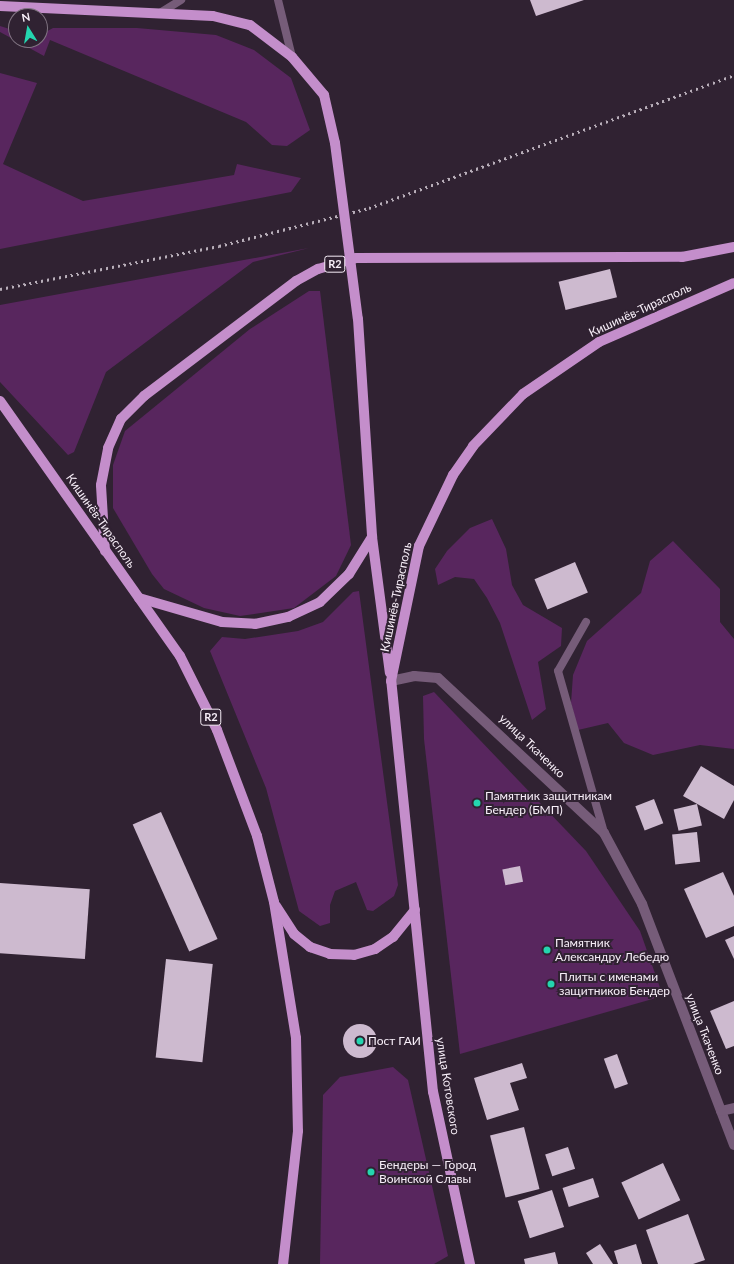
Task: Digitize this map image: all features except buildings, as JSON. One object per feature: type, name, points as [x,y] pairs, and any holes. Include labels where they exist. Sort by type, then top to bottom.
[{"type":"main road","name":"R2","points":[[0,6],[212,16],[250,25],[292,57],[324,95],[335,143],[358,319],[372,537],[391,681]]},
{"type":"main road","name":"R2","points":[[105,551],[102,478],[112,436],[121,419],[144,396],[296,282],[318,269],[356,258],[682,257],[734,247]]},
{"type":"main road","name":"Кишинёв-Тирасполь","points":[[415,910],[391,681],[419,546],[453,474],[473,446],[523,394],[572,359],[633,325],[734,283]]},
{"type":"main road","name":"Кишинёв-Тирасполь","points":[[0,401],[180,656],[217,730],[243,791],[274,902]]},
{"type":"main road","points":[[140,598],[222,622],[254,624],[288,617],[320,602],[349,574],[372,537]]},
{"type":"main road","name":"R2","points":[[274,902],[294,934],[310,947],[330,954],[354,955],[375,950],[393,937],[415,910]]},
{"type":"main road","points":[[274,902],[296,1038],[298,1084],[298,1131],[282,1264]]},
{"type":"main road","name":"улица Котовского","points":[[415,910],[433,1092],[470,1264]]},
{"type":"street","name":"улица Ткаченко","points":[[391,681],[414,676],[438,678],[604,833],[642,904],[734,1145]]},
{"type":"street","points":[[721,1111],[734,1108]]},
{"type":"lane","points":[[160,13],[182,0]]},
{"type":"lane","points":[[278,0],[292,57]]},
{"type":"lane","points":[[586,622],[558,670],[604,833]]},
{"type":"shaded area","points":[[0,26],[8,28],[8,36],[0,32]]},
{"type":"shaded area","points":[[53,28],[137,28],[216,35],[254,50],[291,78],[310,130],[287,146],[272,145],[246,122],[50,40],[48,45],[48,31]]},
{"type":"shaded area","points":[[29,48],[47,48],[44,56]]},
{"type":"shaded area","points":[[0,73],[37,83],[3,164],[83,201],[234,175],[237,164],[301,178],[291,192],[0,249]]},
{"type":"shaded area","points":[[309,248],[253,262],[106,372],[74,452],[68,455],[0,382],[0,305]]},
{"type":"shaded area","points":[[309,291],[320,291],[351,545],[336,576],[294,608],[240,616],[204,608],[164,589],[152,574],[113,508],[113,465],[125,431],[250,329]]},
{"type":"shaded area","points":[[492,519],[506,549],[512,585],[523,605],[562,628],[561,646],[538,662],[546,709],[532,720],[500,623],[487,598],[474,579],[455,577],[438,585],[435,569],[447,551],[470,528]]},
{"type":"shaded area","points":[[673,541],[720,589],[720,622],[734,639],[734,749],[700,745],[653,755],[624,743],[608,723],[578,730],[571,703],[573,675],[587,641],[641,593],[650,561]]},
{"type":"shaded area","points":[[359,591],[398,885],[394,896],[373,911],[367,910],[356,882],[335,891],[330,905],[330,923],[320,926],[299,911],[266,788],[210,651],[222,637],[245,639],[298,631],[323,622],[353,592]]},
{"type":"shaded area","points":[[434,692],[586,851],[640,931],[663,996],[460,1054],[424,739],[423,696]]},
{"type":"shaded area","points":[[393,1067],[408,1080],[448,1256],[434,1264],[320,1264],[323,1095],[340,1077]]},
{"type":"railway","points":[[0,289],[219,246],[369,208],[734,75]]},
{"type":"place","name":"Памятник защитникам Бендер (БМП)","points":[[477,803]]},
{"type":"place","name":"Памятник Александру Лебедю","points":[[547,950]]},
{"type":"place","name":"Плиты с именами защитников Бендер","points":[[551,984]]},
{"type":"place","name":"Пост ГАИ","points":[[360,1041]]},
{"type":"place","name":"Бендеры — Город Воинской Славы","points":[[371,1172]]}]
